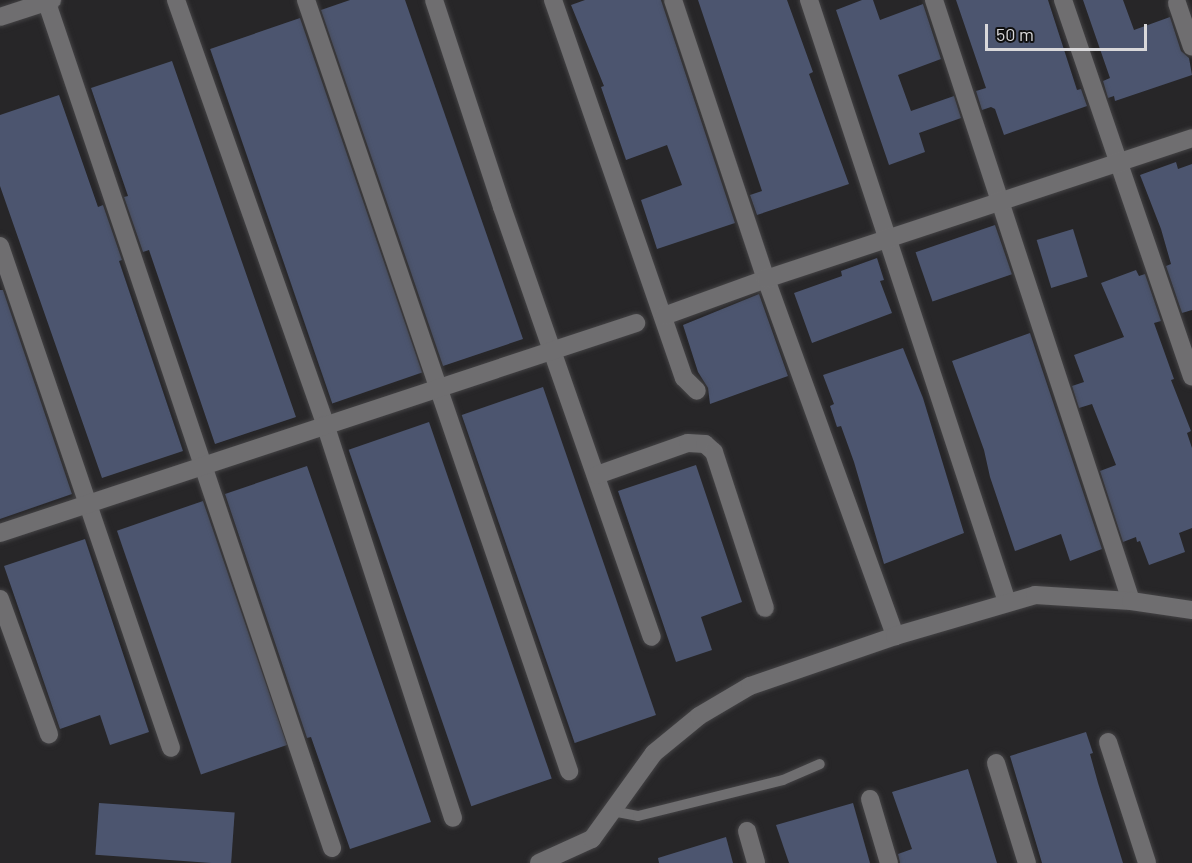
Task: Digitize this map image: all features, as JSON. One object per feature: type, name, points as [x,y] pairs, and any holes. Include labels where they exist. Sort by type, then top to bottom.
[{"type":"street","points":[[176,0],[325,424],[453,818]]},
{"type":"street","points":[[306,0],[569,771]]},
{"type":"street","points":[[434,0],[652,637]]},
{"type":"street","points":[[553,0],[684,378],[697,391]]},
{"type":"street","points":[[673,0],[766,279],[895,636]]},
{"type":"street","points":[[809,0],[1007,602]]},
{"type":"street","points":[[934,0],[1131,601]]},
{"type":"street","points":[[1063,0],[1192,377]]},
{"type":"street","points":[[0,16],[48,1],[332,848]]},
{"type":"street","points":[[1177,3],[1192,47]]},
{"type":"street","points":[[664,316],[766,279],[1192,138]]},
{"type":"street","points":[[0,246],[171,748]]},
{"type":"street","points":[[0,533],[438,386],[636,323]]},
{"type":"street","points":[[597,475],[688,443],[705,444],[714,452],[765,608]]},
{"type":"street","points":[[539,863],[592,839],[654,753],[699,716],[750,686],[895,636],[1035,595],[1131,601],[1192,610]]},
{"type":"street","points":[[0,599],[49,734]]},
{"type":"street","points":[[1108,742],[1147,863]]},
{"type":"street","points":[[996,763],[1027,863]]},
{"type":"street","points":[[870,799],[889,863]]},
{"type":"street","points":[[747,831],[756,863]]},
{"type":"lane","points":[[612,812],[638,816],[783,780],[820,764]]},
{"type":"building","points":[[350,0],[405,0],[523,339],[443,366],[321,10]]},
{"type":"building","points":[[585,0],[661,0],[735,223],[657,249],[641,200],[682,185],[667,145],[626,160],[601,87],[604,86],[571,5]]},
{"type":"building","points":[[698,0],[787,0],[813,72],[809,74],[849,184],[757,215],[750,195],[762,191]]},
{"type":"building","points":[[862,0],[873,0],[880,20],[923,4],[941,59],[898,75],[911,111],[954,96],[961,118],[919,133],[925,152],[889,165],[836,10]]},
{"type":"building","points":[[956,0],[1048,0],[1077,90],[1081,89],[1087,106],[1004,135],[995,109],[991,107],[982,110],[976,91],[986,88]]},
{"type":"building","points":[[1083,0],[1123,0],[1134,30],[1170,17],[1181,51],[1189,58],[1192,75],[1115,101],[1114,96],[1108,98],[1103,81],[1110,78]]},
{"type":"building","points":[[300,18],[422,373],[332,403],[210,49]]},
{"type":"building","points":[[172,61],[296,417],[215,444],[149,250],[143,252],[124,197],[128,196],[91,88]]},
{"type":"building","points":[[59,95],[98,207],[103,205],[122,260],[119,261],[183,451],[102,478],[0,186],[0,115]]},
{"type":"building","points":[[1176,162],[1178,169],[1192,164],[1192,310],[1182,313],[1166,266],[1171,264],[1161,229],[1140,175]]},
{"type":"building","points":[[995,225],[1012,274],[933,302],[916,252]]},
{"type":"building","points":[[1073,229],[1088,277],[1051,288],[1037,240]]},
{"type":"building","points":[[877,258],[884,280],[880,281],[892,313],[812,343],[794,293],[842,276],[841,271]]},
{"type":"building","points":[[1136,270],[1139,276],[1145,274],[1161,321],[1154,323],[1174,379],[1171,380],[1191,431],[1187,433],[1192,448],[1192,528],[1179,533],[1185,552],[1149,565],[1140,541],[1137,542],[1136,537],[1123,542],[1100,471],[1116,465],[1092,404],[1079,408],[1072,386],[1084,382],[1074,355],[1124,337],[1101,283]]},
{"type":"building","points":[[0,290],[3,290],[72,494],[0,519]]},
{"type":"building","points":[[759,294],[788,376],[710,404],[708,388],[698,372],[683,325]]},
{"type":"building","points":[[1030,333],[1102,549],[1070,561],[1061,534],[1015,551],[990,477],[984,450],[952,361]]},
{"type":"building","points":[[903,348],[923,398],[964,533],[884,564],[854,462],[841,426],[837,427],[830,406],[834,404],[823,375]]},
{"type":"building","points":[[543,387],[656,715],[575,743],[462,415]]},
{"type":"building","points":[[429,422],[552,778],[471,806],[349,450]]},
{"type":"building","points":[[696,465],[742,602],[701,617],[712,650],[676,662],[618,491]]},
{"type":"building","points":[[307,466],[431,822],[350,849],[311,737],[307,738],[225,494]]},
{"type":"building","points":[[203,501],[287,745],[201,775],[117,531]]},
{"type":"building","points":[[85,539],[149,732],[110,745],[100,715],[60,729],[4,566]]},
{"type":"building","points":[[1086,732],[1093,753],[1090,754],[1098,783],[1123,863],[1042,863],[1010,756]]},
{"type":"building","points":[[968,769],[997,863],[900,863],[898,854],[912,849],[892,792]]},
{"type":"building","points":[[99,803],[235,812],[231,863],[95,855]]},
{"type":"building","points":[[853,803],[870,863],[789,863],[776,825]]},
{"type":"building","points":[[726,837],[733,863],[659,863],[658,858]]}]
